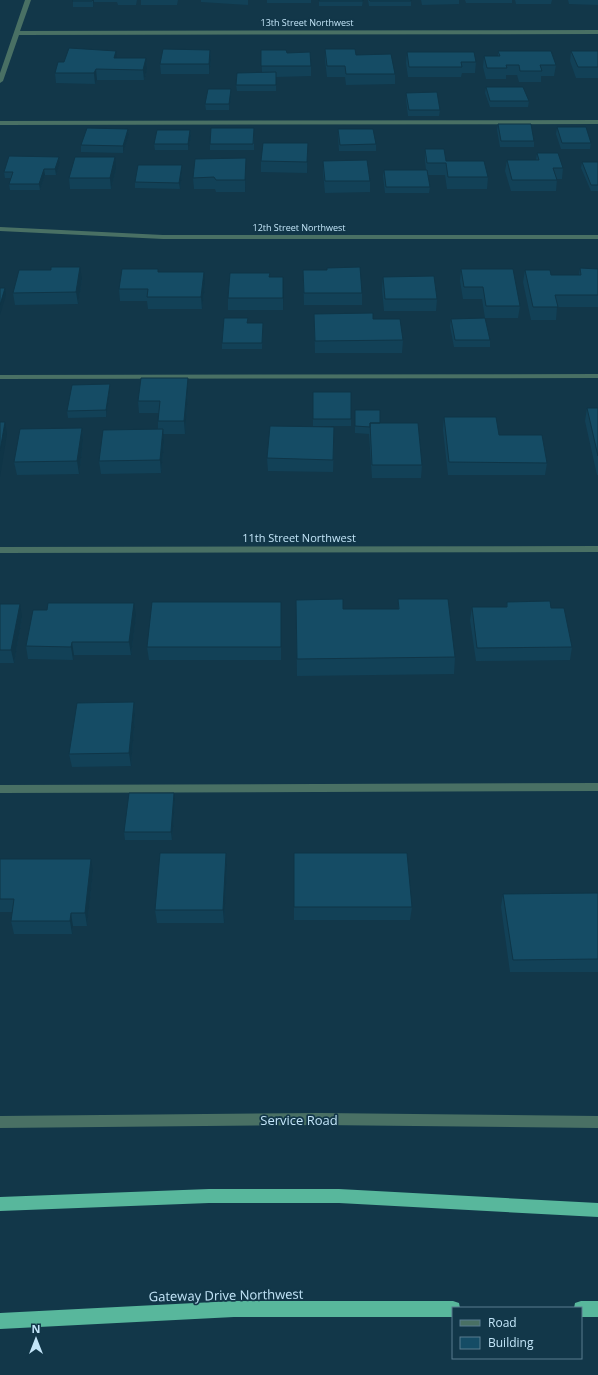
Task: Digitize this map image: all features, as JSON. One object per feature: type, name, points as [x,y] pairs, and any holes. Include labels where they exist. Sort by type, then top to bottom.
[{"type":"highway","points":[[0,1204],[209,1196],[331,1196],[598,1210]]},
{"type":"highway","name":"Gateway Drive Northwest","points":[[0,1321],[234,1309],[452,1309]]},
{"type":"highway","points":[[582,1309],[598,1309]]},
{"type":"street","points":[[0,81],[28,0]]},
{"type":"street","name":"13th Street Northwest","points":[[17,32],[598,32]]},
{"type":"street","points":[[0,124],[598,122]]},
{"type":"street","name":"12th Street Northwest","points":[[0,229],[171,237],[598,237]]},
{"type":"street","points":[[0,377],[598,376]]},
{"type":"street","name":"11th Street Northwest","points":[[0,550],[598,549]]},
{"type":"street","points":[[0,788],[598,787]]},
{"type":"street","name":"Service Road","points":[[0,1122],[320,1119],[598,1122]]},
{"type":"building","points":[[73,0],[93,0],[72,1]]},
{"type":"building","points":[[363,0],[363,1],[319,1]]},
{"type":"building","points":[[369,0],[411,0],[411,1],[370,1]]},
{"type":"building","points":[[69,48],[116,51],[114,58],[146,58],[143,70],[96,69],[94,73],[55,73],[58,62],[64,62]]},
{"type":"building","points":[[163,49],[210,50],[209,64],[160,64]]},
{"type":"building","points":[[325,49],[355,49],[356,55],[391,54],[395,74],[346,74],[345,66],[327,66]]},
{"type":"building","points":[[261,50],[286,50],[287,53],[310,52],[311,66],[261,66]]},
{"type":"building","points":[[498,51],[551,51],[556,65],[540,65],[542,71],[520,71],[519,65],[506,65],[507,68],[487,68],[484,56],[500,56]]},
{"type":"building","points":[[571,51],[598,51],[598,67],[578,67]]},
{"type":"building","points":[[407,52],[474,52],[476,62],[461,62],[462,67],[409,67]]},
{"type":"building","points":[[276,72],[276,85],[236,85],[237,73]]},
{"type":"building","points":[[486,87],[523,87],[529,101],[490,101]]},
{"type":"building","points":[[208,89],[231,89],[229,104],[205,104]]},
{"type":"building","points":[[437,92],[440,110],[409,110],[406,93]]},
{"type":"building","points":[[498,124],[531,124],[534,141],[501,141]]},
{"type":"building","points":[[557,127],[586,127],[591,143],[562,143]]},
{"type":"building","points":[[87,128],[128,129],[123,146],[81,145]]},
{"type":"building","points":[[211,128],[254,128],[253,144],[210,144]]},
{"type":"building","points":[[338,129],[373,129],[376,144],[340,145]]},
{"type":"building","points":[[157,130],[190,130],[188,144],[154,144]]},
{"type":"building","points":[[263,143],[308,143],[307,162],[261,161]]},
{"type":"building","points":[[425,149],[444,149],[446,161],[484,161],[488,177],[448,177],[446,163],[427,163]]},
{"type":"building","points":[[537,153],[558,153],[563,168],[553,168],[557,180],[512,180],[507,160],[539,160]]},
{"type":"building","points":[[9,156],[59,157],[55,169],[44,169],[39,184],[9,184],[13,172],[4,172]]},
{"type":"building","points":[[75,157],[115,157],[110,178],[69,178]]},
{"type":"building","points":[[246,158],[245,180],[216,180],[214,177],[193,178],[195,159]]},
{"type":"building","points":[[367,160],[370,181],[325,181],[323,161]]},
{"type":"building","points":[[582,162],[598,162],[598,185],[591,185]]},
{"type":"building","points":[[138,165],[182,165],[179,183],[135,182]]},
{"type":"building","points":[[384,170],[427,170],[430,187],[386,187]]},
{"type":"building","points":[[51,267],[80,267],[76,292],[13,293],[19,270],[51,270]]},
{"type":"building","points":[[360,267],[362,293],[304,293],[303,270],[327,270],[327,268]]},
{"type":"building","points":[[580,268],[598,269],[598,295],[555,295],[558,307],[533,307],[525,270],[550,270],[551,275],[581,275]]},
{"type":"building","points":[[122,269],[158,269],[158,272],[204,272],[201,297],[147,297],[148,289],[119,289]]},
{"type":"building","points":[[461,269],[513,269],[520,306],[486,306],[483,287],[464,287]]},
{"type":"building","points":[[230,273],[270,273],[269,277],[283,277],[283,298],[228,298]]},
{"type":"building","points":[[434,276],[437,299],[385,299],[383,277]]},
{"type":"building","points":[[0,288],[5,288],[0,305]]},
{"type":"building","points":[[373,313],[373,319],[400,319],[403,340],[315,341],[314,314]]},
{"type":"building","points":[[224,318],[248,318],[247,323],[263,323],[262,343],[222,343]]},
{"type":"building","points":[[485,318],[490,340],[455,340],[451,319]]},
{"type":"building","points":[[141,378],[188,378],[184,421],[158,421],[160,401],[138,401]]},
{"type":"building","points":[[110,384],[106,410],[67,411],[72,385]]},
{"type":"building","points":[[313,392],[351,392],[351,419],[313,419]]},
{"type":"building","points":[[587,408],[598,408],[598,456]]},
{"type":"building","points":[[355,410],[380,410],[380,423],[370,423],[370,427],[355,426]]},
{"type":"building","points":[[444,417],[496,417],[499,435],[542,435],[547,463],[449,462]]},
{"type":"building","points":[[0,422],[5,422],[0,451]]},
{"type":"building","points":[[370,423],[418,423],[422,465],[372,465]]},
{"type":"building","points":[[270,426],[334,427],[333,460],[267,458]]},
{"type":"building","points":[[82,428],[77,461],[14,462],[20,429]]},
{"type":"building","points":[[163,429],[160,460],[99,461],[103,430]]},
{"type":"building","points":[[343,599],[343,609],[399,609],[398,599],[448,599],[455,657],[297,659],[296,600]]},
{"type":"building","points":[[550,601],[551,608],[564,608],[572,647],[477,648],[472,607],[507,607],[507,602]]},
{"type":"building","points":[[152,602],[281,602],[281,647],[147,647]]},
{"type":"building","points":[[48,603],[134,603],[129,642],[72,642],[71,647],[26,646],[33,610],[47,610]]},
{"type":"building","points":[[0,604],[20,604],[11,650],[0,650]]},
{"type":"building","points":[[134,702],[129,753],[69,754],[77,703]]},
{"type":"building","points":[[129,793],[174,793],[171,832],[124,832]]},
{"type":"building","points":[[160,853],[226,853],[223,910],[155,910]]},
{"type":"building","points":[[294,853],[407,853],[412,907],[294,907]]},
{"type":"building","points":[[0,859],[91,859],[85,913],[71,913],[70,921],[11,921],[14,899],[0,899]]},
{"type":"building","points":[[598,893],[598,959],[513,960],[503,894]]}]
